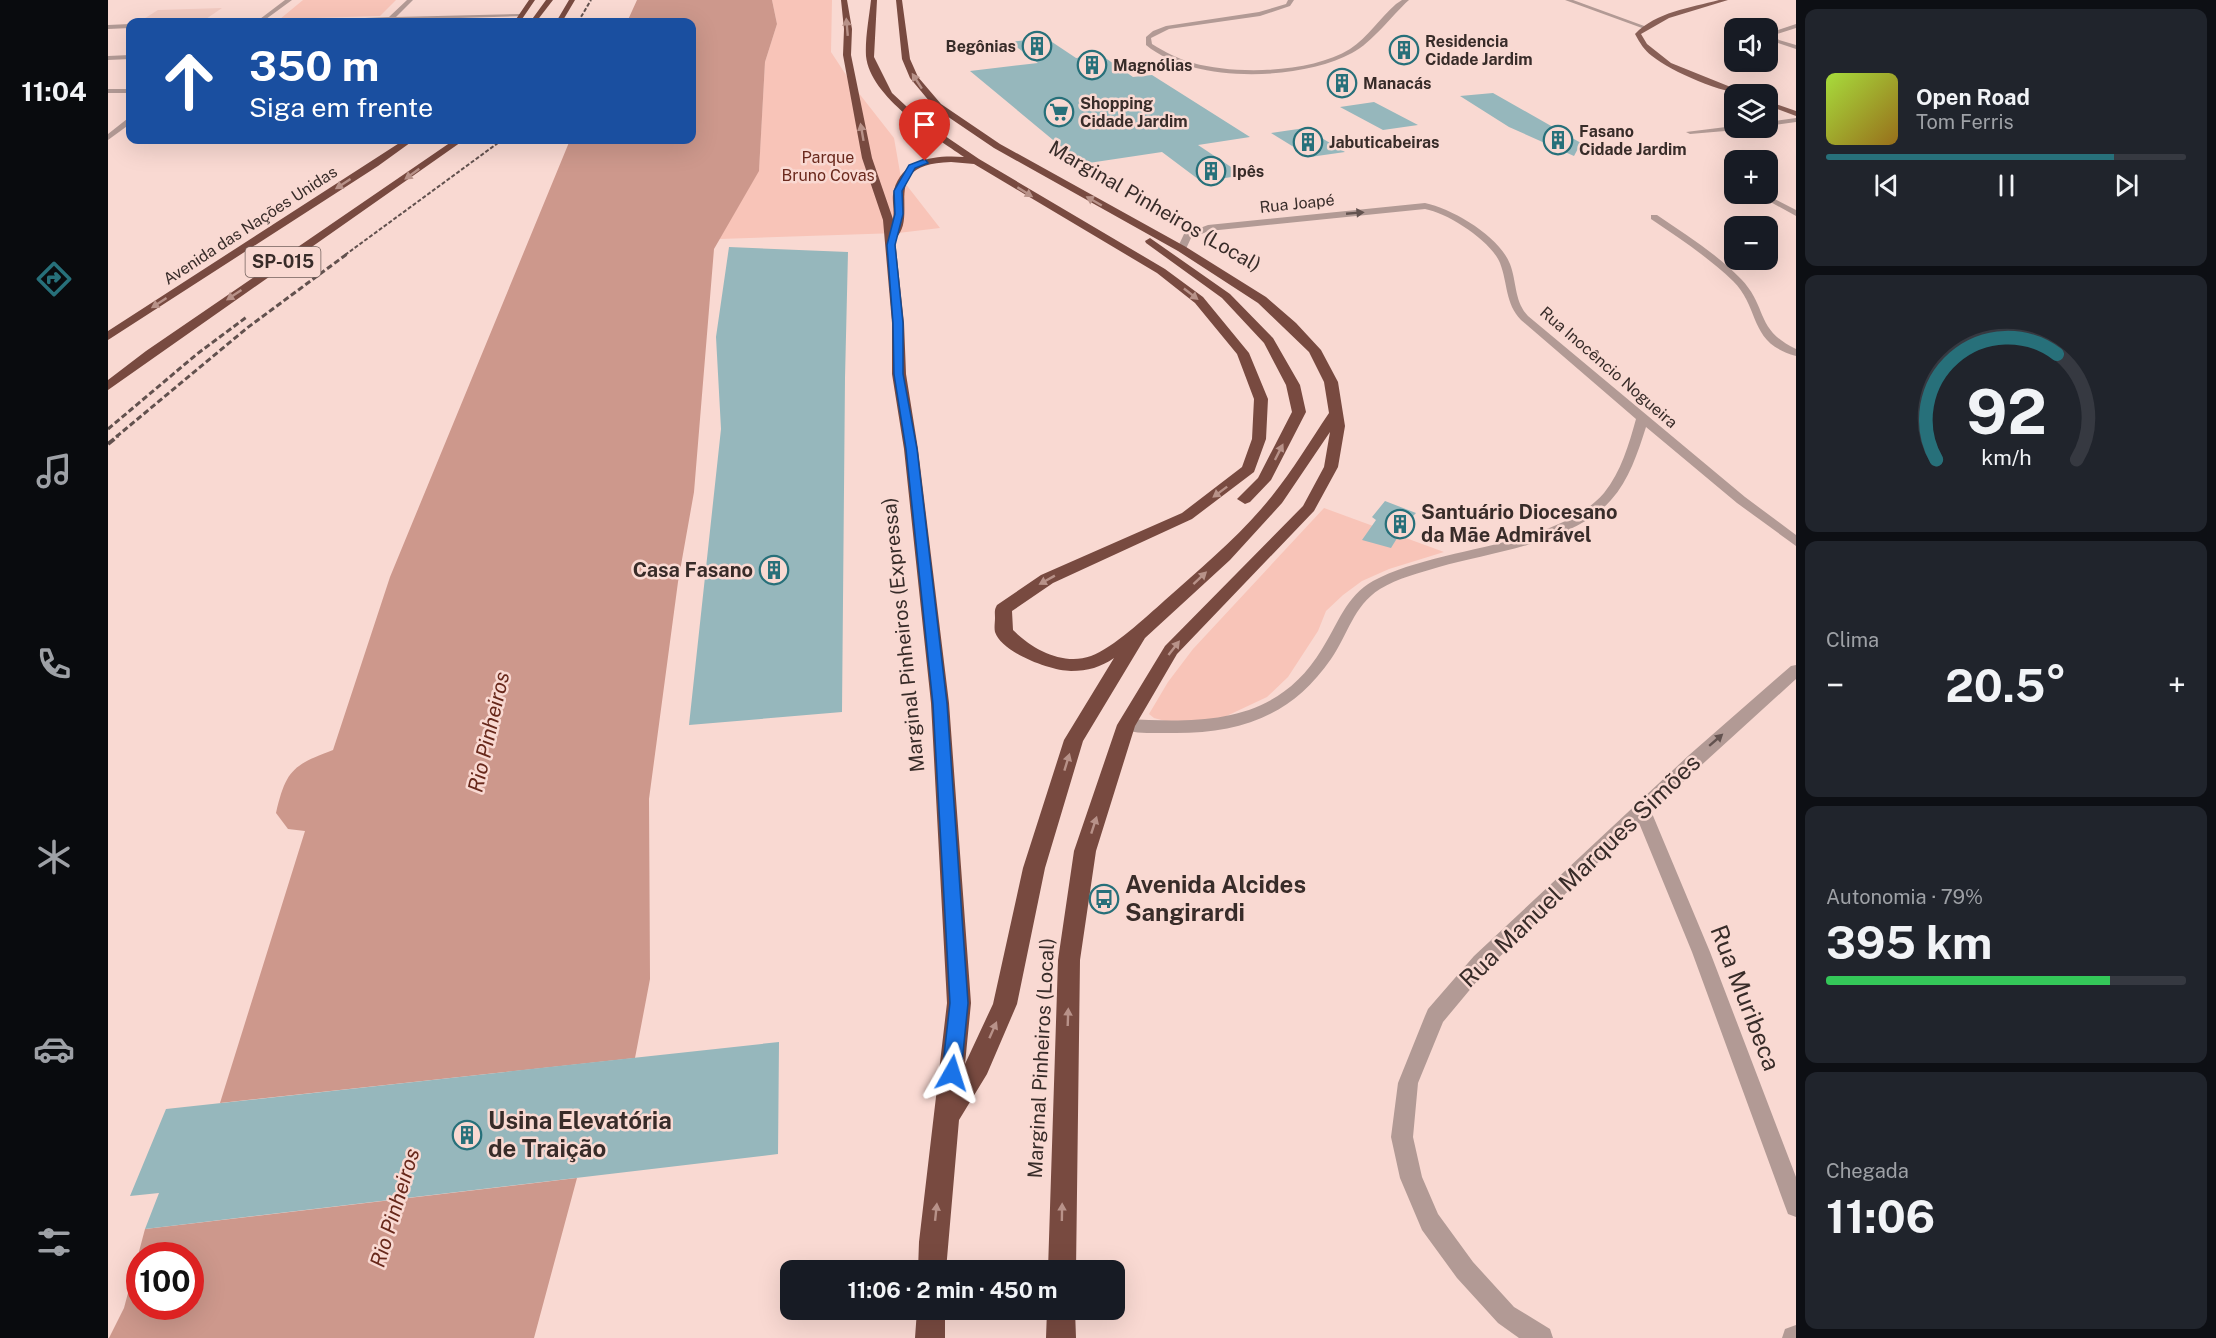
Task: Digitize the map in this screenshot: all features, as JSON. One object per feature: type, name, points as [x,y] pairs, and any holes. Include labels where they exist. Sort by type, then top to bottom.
[{"type":"highway","points":[[520,18],[532,0]]},
{"type":"highway","points":[[536,18],[550,0]]},
{"type":"highway","points":[[561,18],[572,0]]},
{"type":"highway","name":"Marginal Pinheiros (Expressa)","points":[[844,0],[848,29],[847,55],[867,158],[888,220],[898,323],[898,374],[911,449],[940,704],[959,1003],[933,1260]]},
{"type":"highway","points":[[874,0],[870,57],[890,94],[917,121],[976,161],[1161,271],[1199,300],[1243,353],[1261,399],[1259,439],[1249,470],[1245,499],[1264,480],[1299,412],[1293,385],[1269,341],[1226,296],[1172,259],[1113,212]]},
{"type":"highway","name":"Marginal Pinheiros (Local)","points":[[899,0],[906,59],[914,78],[938,106],[998,146],[1182,249],[1262,300],[1315,350],[1331,382],[1338,426],[1331,467],[1309,508],[1214,603],[1171,650],[1126,725],[1086,850],[1069,960],[1062,1260]]},
{"type":"highway","name":"Avenida das Nações Unidas","points":[[108,336],[403,144]]},
{"type":"highway","name":"SP-015","points":[[108,386],[164,343],[453,144]]},
{"type":"highway","points":[[891,245],[899,214],[898,191],[912,167],[925,161],[941,159],[976,161]]},
{"type":"highway","points":[[1249,470],[1187,516],[1047,579],[1003,609],[1004,632],[1016,644],[1036,657],[1069,665],[1095,662],[1141,632],[1224,556],[1277,500],[1336,413]]},
{"type":"highway","points":[[947,1119],[978,1065],[1005,1004],[1034,868],[1074,740],[1114,672],[1141,632]]},
{"type":"highway","points":[[930,1338],[931,1320]]},
{"type":"highway","points":[[1061,1320],[1061,1338]]},
{"type":"main road","points":[[1724,86],[1673,66],[1642,45],[1638,34],[1644,27],[1725,0]]},
{"type":"main road","points":[[1778,107],[1796,114]]},
{"type":"street","points":[[265,18],[289,0]]},
{"type":"street","points":[[392,18],[410,0]]},
{"type":"street","points":[[1291,0],[1288,5],[1260,14],[1168,27],[1155,32],[1148,38],[1149,45],[1162,55],[1211,68],[1240,70],[1289,67],[1316,62],[1350,51],[1372,33],[1395,7],[1407,0]]},
{"type":"street","points":[[1568,0],[1644,27]]},
{"type":"street","points":[[108,27],[126,26]]},
{"type":"street","points":[[1796,26],[1771,34],[1777,41],[1796,47]]},
{"type":"street","points":[[108,58],[126,57]]},
{"type":"street","points":[[108,91],[126,91]]},
{"type":"street","points":[[1778,122],[1796,120]]},
{"type":"street","points":[[108,123],[126,122]]},
{"type":"street","points":[[108,138],[126,125]]},
{"type":"street","points":[[1690,132],[1724,129]]},
{"type":"street","points":[[1778,204],[1796,213]]},
{"type":"street","name":"Rua Joapé","points":[[1182,249],[1187,236],[1208,228],[1425,206]]},
{"type":"street","name":"Rua Inocêncio Nogueira","points":[[1425,206],[1439,208],[1488,243],[1504,259],[1509,288],[1516,308],[1544,336],[1741,500],[1796,542]]},
{"type":"street","points":[[1654,217],[1731,275],[1747,291],[1755,304],[1764,331],[1783,347],[1796,353]]},
{"type":"street","points":[[1126,725],[1211,727],[1241,722],[1276,706],[1304,682],[1326,654],[1347,614],[1369,590],[1404,574],[1454,557],[1542,535],[1580,519],[1595,508],[1602,502],[1623,470],[1636,440],[1642,418]]},
{"type":"street","name":"Rua Manuel Marques Simões","points":[[1541,1338],[1506,1315],[1465,1270],[1430,1222],[1411,1178],[1402,1137],[1408,1083],[1435,1016],[1481,962],[1642,809],[1796,670]]},
{"type":"street","name":"Rua Muribeca","points":[[1642,809],[1701,952],[1796,1206]]},
{"type":"shaded area","points":[[222,8],[207,18],[145,18],[158,10]]},
{"type":"green space","points":[[303,0],[396,0],[380,16],[281,18]]},
{"type":"green space","name":"Parque Bruno Covas","points":[[772,0],[832,0],[831,52],[854,87],[894,138],[901,178],[940,228],[898,233],[719,239],[759,170],[765,62],[777,24]]},
{"type":"green space","points":[[1324,508],[1444,552],[1389,569],[1362,581],[1343,595],[1326,611],[1318,631],[1288,677],[1267,697],[1218,720],[1169,722],[1154,718],[1149,714],[1168,682],[1193,649]]},
{"type":"water","name":"Rio Pinheiros","points":[[637,0],[772,0],[777,24],[765,62],[759,171],[714,249],[694,492],[678,582],[649,799],[650,979],[635,1058],[220,1103],[305,831],[288,829],[276,813],[284,787],[293,771],[300,765],[333,750],[390,577],[568,144],[696,144],[696,18],[629,18]]},
{"type":"water","name":"Rio Pinheiros","points":[[577,1178],[534,1338],[109,1338],[126,1300],[126,1320],[204,1320],[204,1242],[142,1242],[145,1229]]},
{"type":"building","points":[[1046,38],[1076,58],[1101,55],[1133,77],[1152,75],[1250,137],[1198,145],[1243,175],[1202,182],[1162,152],[1082,164],[970,71],[1038,63],[1010,42]]},
{"type":"building","points":[[1493,93],[1581,143],[1574,156],[1509,127],[1460,96]]},
{"type":"building","points":[[1374,102],[1418,125],[1383,130],[1340,107]]},
{"type":"building","name":"Jabuticabeiras","points":[[1305,128],[1345,152],[1310,157],[1271,133]]},
{"type":"building","name":"Casa Fasano","points":[[729,247],[848,252],[842,712],[689,725],[721,429],[716,337]]},
{"type":"building","name":"Santuário Diocesano da Mãe Admirável","points":[[1385,501],[1416,513],[1407,522],[1391,548],[1362,540],[1376,520],[1372,517]]},
{"type":"building","name":"Usina Elevatória de Traição","points":[[779,1042],[778,1154],[145,1229],[159,1193],[130,1196],[166,1109]]},
{"type":"railway","points":[[580,18],[591,0]]},
{"type":"railway","points":[[345,255],[497,144]]},
{"type":"railway","points":[[116,437],[247,328],[347,254]]},
{"type":"railway","points":[[108,429],[197,354],[248,316]]},
{"type":"railway","points":[[108,444],[118,436]]},
{"type":"place","name":"Begônias","points":[[1037,46]]},
{"type":"place","name":"Residencia Cidade Jardim","points":[[1404,50]]},
{"type":"place","name":"Magnólias","points":[[1092,65]]},
{"type":"place","name":"Manacás","points":[[1342,83]]},
{"type":"place","name":"Shopping Cidade Jardim","points":[[1059,112]]},
{"type":"place","name":"Fasano Cidade Jardim","points":[[1558,140]]},
{"type":"place","name":"Jabuticabeiras","points":[[1308,142]]},
{"type":"place","name":"Ipês","points":[[1211,171]]},
{"type":"place","name":"Santuário Diocesano da Mãe Admirável","points":[[1400,524]]},
{"type":"place","name":"Casa Fasano","points":[[774,570]]},
{"type":"place","name":"Avenida Alcides Sangirardi","points":[[1104,899]]},
{"type":"place","name":"Usina Elevatória de Traição","points":[[467,1135]]},
{"type":"route","points":[[925,161],[912,167],[898,191],[899,214],[891,245],[898,323],[898,374],[911,449],[940,704],[959,1003],[952,1073]]}]
